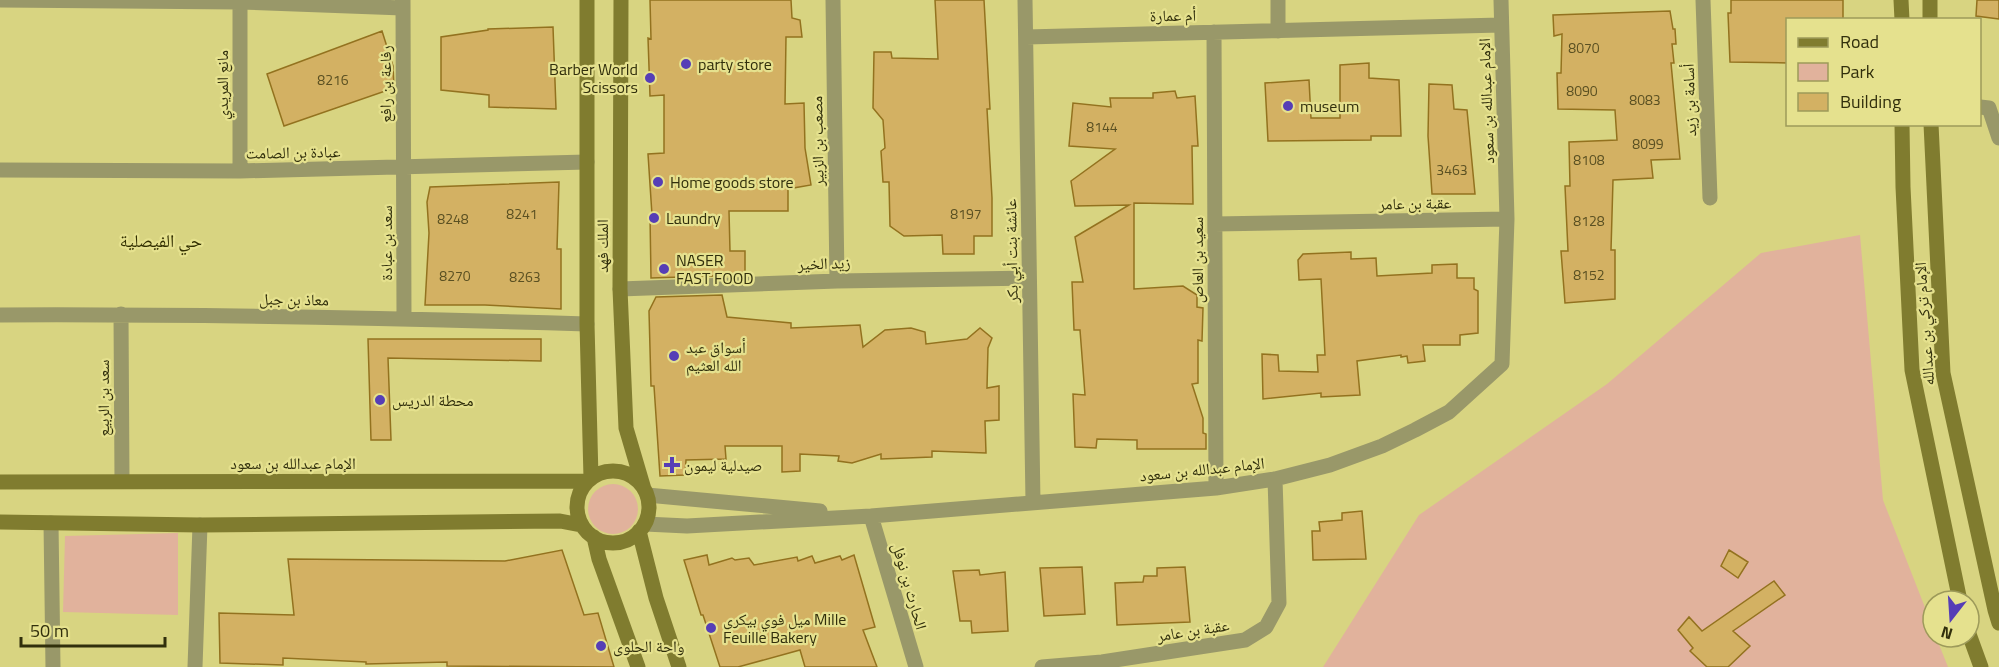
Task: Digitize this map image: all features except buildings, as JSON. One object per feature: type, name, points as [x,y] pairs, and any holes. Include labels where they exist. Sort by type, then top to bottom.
[{"type":"street","points":[[0,0],[403,4]]},
{"type":"street","name":"الملك فهد","points":[[587,0],[589,480]]},
{"type":"street","name":"الملك فهد","points":[[621,0],[620,289],[626,428],[646,492]]},
{"type":"street","name":"مصعب بن الزبير","points":[[833,0],[837,281]]},
{"type":"street","name":"عائشة بنت أبي بكر","points":[[1025,0],[1033,502]]},
{"type":"street","points":[[1278,0],[1278,31]]},
{"type":"street","name":"الإمام عبدالله بن سعود","points":[[642,528],[871,516],[1216,488],[1275,479],[1330,465],[1382,446],[1449,412],[1502,364],[1507,219],[1501,0]]},
{"type":"street","name":"أسامة بن زيد","points":[[1703,0],[1710,198]]},
{"type":"street","points":[[1901,0],[1902,18]]},
{"type":"street","points":[[1930,0],[1930,18]]},
{"type":"street","name":"مانع المريدي","points":[[240,1],[240,171]]},
{"type":"street","name":"رفاعة بن رافع","points":[[403,4],[404,168]]},
{"type":"street","name":"أم عمارة","points":[[1026,37],[1501,26]]},
{"type":"street","name":"سعيد بن العاص","points":[[1214,32],[1216,488]]},
{"type":"street","points":[[1981,106],[1989,108],[1999,138]]},
{"type":"street","name":"الإمام تركي بن عبدالله","points":[[1902,126],[1912,370],[1958,589]]},
{"type":"street","name":"الإمام تركي بن عبدالله","points":[[1931,126],[1943,373],[1999,623]]},
{"type":"street","name":"عبادة بن الصامت","points":[[0,170],[240,171],[587,162]]},
{"type":"street","name":"سعد بن عبادة","points":[[404,168],[404,318]]},
{"type":"street","name":"عقبة بن عامر","points":[[1215,224],[1507,219]]},
{"type":"street","name":"زيد الخير","points":[[620,289],[837,281],[1029,278]]},
{"type":"street","name":"معاذ بن جبل","points":[[0,315],[121,314],[404,318],[587,324]]},
{"type":"street","name":"سعد بن الربيع","points":[[121,314],[122,482]]},
{"type":"street","points":[[642,528],[624,541],[614,543],[604,542],[594,537],[582,525],[576,507],[578,497],[589,480],[606,471],[617,471],[637,480],[646,492],[649,504],[642,528],[647,555],[656,598],[679,667]]},
{"type":"street","name":"عقبة بن عامر","points":[[1042,667],[1103,664],[1245,640],[1266,627],[1279,603],[1275,479]]},
{"type":"street","name":"الإمام عبدالله بن سعود","points":[[0,482],[589,480]]},
{"type":"street","name":"الإمام عبدالله بن سعود","points":[[646,492],[871,516]]},
{"type":"street","name":"الحارث بن نوفل","points":[[871,516],[915,667]]},
{"type":"street","points":[[0,522],[200,525],[560,521],[582,525]]},
{"type":"street","points":[[51,523],[53,667]]},
{"type":"street","points":[[195,667],[200,525]]},
{"type":"street","points":[[594,537],[599,559],[638,667]]},
{"type":"street","points":[[1974,649],[1981,667]]},
{"type":"green space","points":[[1860,235],[1883,500],[1921,597],[1921,649],[1941,649],[1948,667],[1323,667],[1419,515],[1607,384],[1761,253]]},
{"type":"green space","points":[[613,484],[627,488],[634,495],[638,509],[634,523],[627,530],[613,534],[599,530],[592,523],[588,509],[592,495],[599,488]]},
{"type":"green space","points":[[178,533],[178,615],[63,612],[65,536]]},
{"type":"place","name":"party store","points":[[686,64]]},
{"type":"place","name":"Barber World Scissors","points":[[650,78]]},
{"type":"place","name":"museum","points":[[1288,106]]},
{"type":"place","name":"Home goods store","points":[[658,182]]},
{"type":"place","name":"Laundry","points":[[654,218]]},
{"type":"place","name":"NASER FAST FOOD","points":[[664,269]]},
{"type":"place","name":"أسواق عبد الله العثيم","points":[[674,356]]},
{"type":"place","name":"محطة الدريس","points":[[380,400]]},
{"type":"place","name":"صيدلية ليمون","points":[[672,465]]},
{"type":"place","name":"ميل فوي بيكري Mille Feuille Bakery","points":[[711,628]]},
{"type":"place","name":"واحة الحلوى","points":[[601,646]]},
{"type":"district","name":"حي الفيصلية","points":[[161,241]]}]
